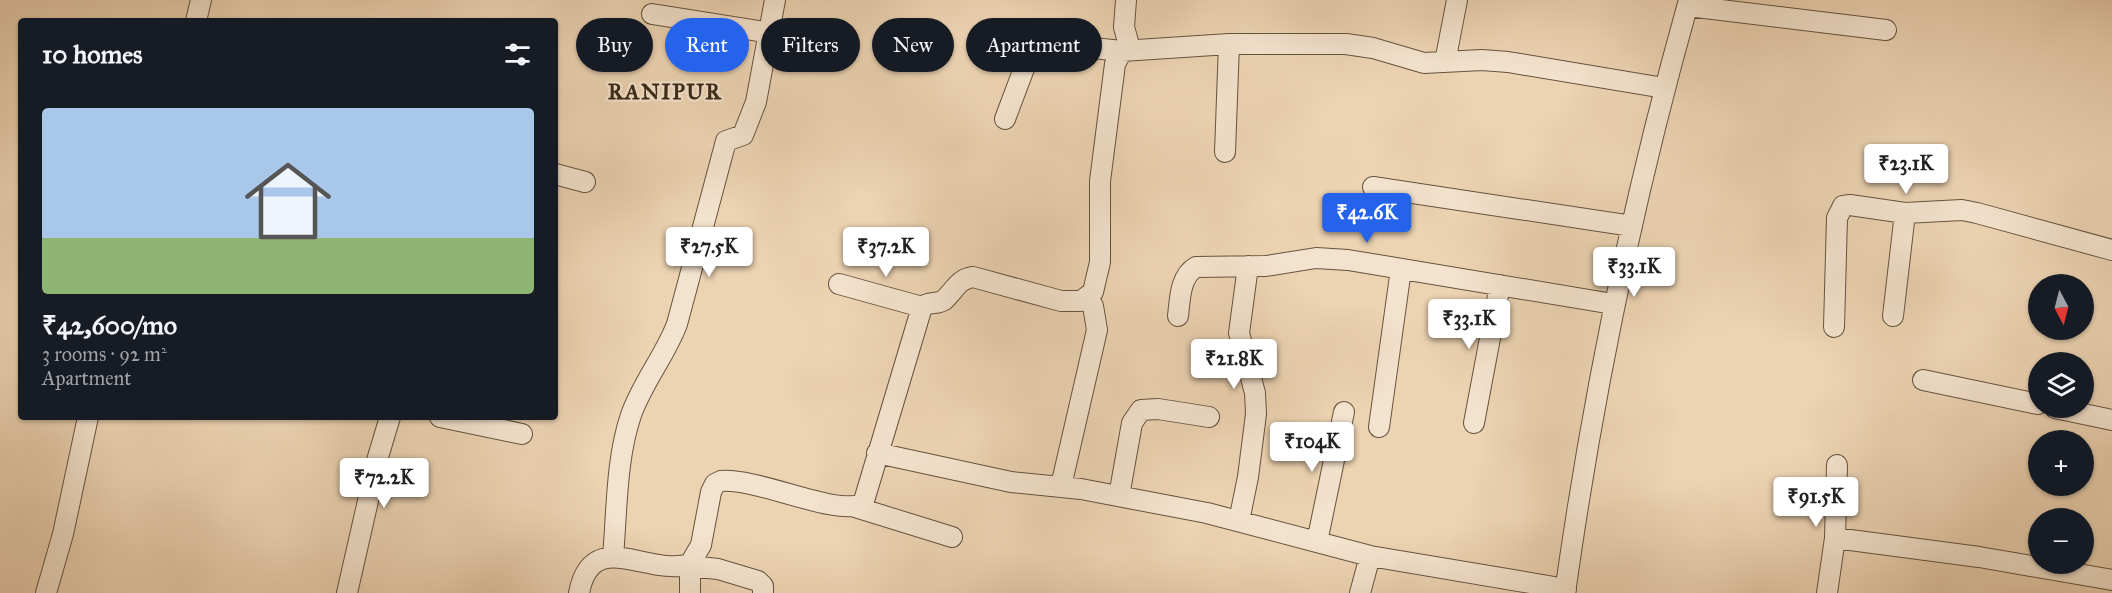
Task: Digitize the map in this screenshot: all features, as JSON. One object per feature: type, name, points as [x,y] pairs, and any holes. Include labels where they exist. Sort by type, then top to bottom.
[{"type":"street","points":[[197,18],[201,0]]},
{"type":"street","points":[[773,18],[775,0]]},
{"type":"street","points":[[855,507],[863,504],[867,495],[877,453],[922,307],[926,303],[941,302],[959,282],[965,278],[974,277],[1061,301],[1081,301],[1088,298],[1096,285],[1100,262],[1100,181],[1115,64],[1126,50],[1124,27],[1126,0]]},
{"type":"street","points":[[1445,62],[1457,0]]},
{"type":"street","points":[[877,453],[1011,483],[1061,486],[1119,496],[1239,521],[1370,556],[1565,591],[1613,304],[1664,88],[1689,3],[1886,30]]},
{"type":"street","points":[[652,14],[761,31]]},
{"type":"street","points":[[1005,119],[1034,42],[1126,50],[1229,44],[1363,45],[1424,63],[1508,62],[1664,88]]},
{"type":"street","points":[[1226,152],[1229,44]]},
{"type":"street","points":[[613,557],[624,438],[632,412],[668,346],[677,324],[726,141],[743,135],[756,102],[763,72]]},
{"type":"street","points":[[558,175],[585,182]]},
{"type":"street","points":[[1373,187],[1632,226]]},
{"type":"street","points":[[1834,327],[1839,210],[1850,205],[1905,213],[1962,210],[2112,250]]},
{"type":"street","points":[[1893,316],[1905,213]]},
{"type":"street","points":[[1178,316],[1183,284],[1190,270],[1203,266],[1248,267],[1332,258],[1613,304]]},
{"type":"street","points":[[1239,521],[1248,477],[1256,414],[1255,393],[1239,333],[1248,267]]},
{"type":"street","points":[[1379,427],[1401,269]]},
{"type":"street","points":[[839,284],[922,307]]},
{"type":"street","points":[[1474,423],[1500,285]]},
{"type":"street","points":[[1061,486],[1097,330],[1093,306],[1088,298]]},
{"type":"street","points":[[1923,380],[2028,402]]},
{"type":"street","points":[[1119,496],[1132,423],[1141,410],[1158,409],[1209,417]]},
{"type":"street","points":[[1317,542],[1344,412]]},
{"type":"street","points":[[2094,416],[2112,420]]},
{"type":"street","points":[[46,593],[63,534],[87,420]]},
{"type":"street","points":[[348,593],[378,457],[389,420]]},
{"type":"street","points":[[454,420],[522,434]]},
{"type":"street","points":[[1827,593],[1834,538],[1837,465]]},
{"type":"street","points":[[690,593],[690,565],[701,545],[711,492],[715,484],[720,481],[779,489],[846,507],[855,507],[952,537]]},
{"type":"street","points":[[1834,538],[1979,557],[2112,580]]},
{"type":"street","points":[[1360,593],[1370,556]]},
{"type":"street","points":[[579,593],[582,579],[589,565],[599,559],[613,557],[676,568],[690,565],[718,569],[758,581],[763,586],[763,593]]},
{"type":"district","name":"RANIPUR","points":[[665,91]]}]
